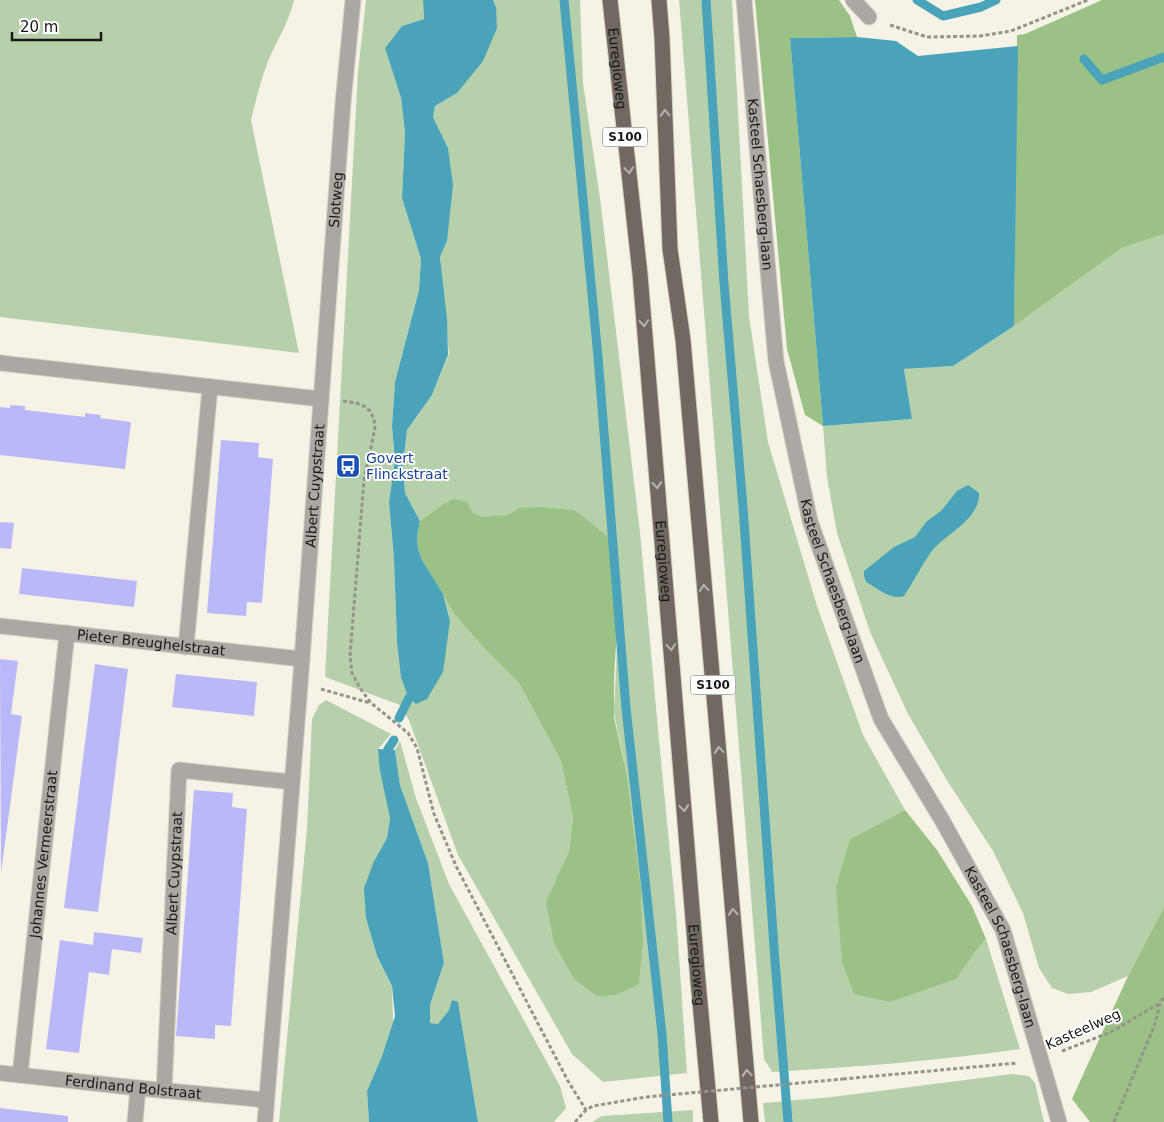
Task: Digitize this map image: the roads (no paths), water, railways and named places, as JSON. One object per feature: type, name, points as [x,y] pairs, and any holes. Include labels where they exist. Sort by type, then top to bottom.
[{"type":"main road","name":"Euregioweg","points":[[610,0],[640,274],[711,1122]]},
{"type":"main road","name":"S100","points":[[659,0],[670,249],[683,340],[751,1122]]},
{"type":"street","name":"Slotweg","points":[[321,399],[343,103],[353,0]]},
{"type":"street","name":"Kasteel Schaesberg-laan","points":[[744,0],[776,361],[810,521],[881,719],[942,820],[1003,930],[1059,1122]]},
{"type":"street","points":[[853,0],[869,17]]},
{"type":"street","points":[[0,363],[321,399]]},
{"type":"street","points":[[186,647],[210,387]]},
{"type":"street","name":"Albert Cuypstraat","points":[[265,1122],[321,399]]},
{"type":"street","name":"Pieter Breughelstraat","points":[[0,626],[302,659]]},
{"type":"street","name":"Johannes Vermeerstraat","points":[[20,1075],[67,633]]},
{"type":"street","name":"Albert Cuypstraat","points":[[164,1091],[179,770],[292,782]]},
{"type":"street","name":"Ferdinand Bolstraat","points":[[0,1073],[266,1100]]},
{"type":"street","points":[[135,1122],[138,1088]]},
{"type":"water","points":[[423,0],[493,0],[496,7],[497,28],[483,61],[457,93],[435,106],[433,117],[448,148],[453,185],[447,241],[440,257],[447,319],[448,355],[432,395],[407,430],[403,465],[405,493],[420,521],[417,536],[418,549],[422,560],[443,594],[450,621],[443,672],[427,699],[416,704],[408,697],[401,677],[397,642],[394,559],[389,502],[395,460],[392,426],[395,382],[419,290],[421,259],[402,198],[405,132],[401,98],[385,48],[402,26],[424,19]]},
{"type":"water","points":[[857,37],[896,41],[918,56],[1018,46],[1014,326],[953,366],[904,369],[912,419],[823,426],[790,38]]},
{"type":"water","points":[[968,485],[979,493],[978,503],[974,511],[961,526],[931,552],[904,596],[895,597],[866,582],[864,571],[894,547],[915,537],[927,521],[941,511],[957,491]]},
{"type":"water","points":[[378,749],[395,750],[400,785],[428,863],[444,963],[430,1005],[430,1023],[438,1024],[449,1010],[452,1000],[458,1002],[478,1122],[369,1122],[367,1091],[382,1056],[395,1016],[392,986],[377,956],[366,918],[364,888],[374,861],[387,838],[390,818],[380,771]]},
{"type":"waterway","points":[[564,0],[598,357],[626,708],[662,1034],[668,1122]]},
{"type":"waterway","points":[[706,0],[724,283],[743,507],[788,1122]]},
{"type":"waterway","points":[[917,0],[943,16],[981,7],[996,0]]},
{"type":"waterway","points":[[1084,59],[1102,80],[1164,57]]},
{"type":"waterway","points":[[399,718],[409,698]]},
{"type":"waterway","points":[[388,749],[394,740]]},
{"type":"place","name":"Govert Flinckstraat","points":[[348,466]]}]
